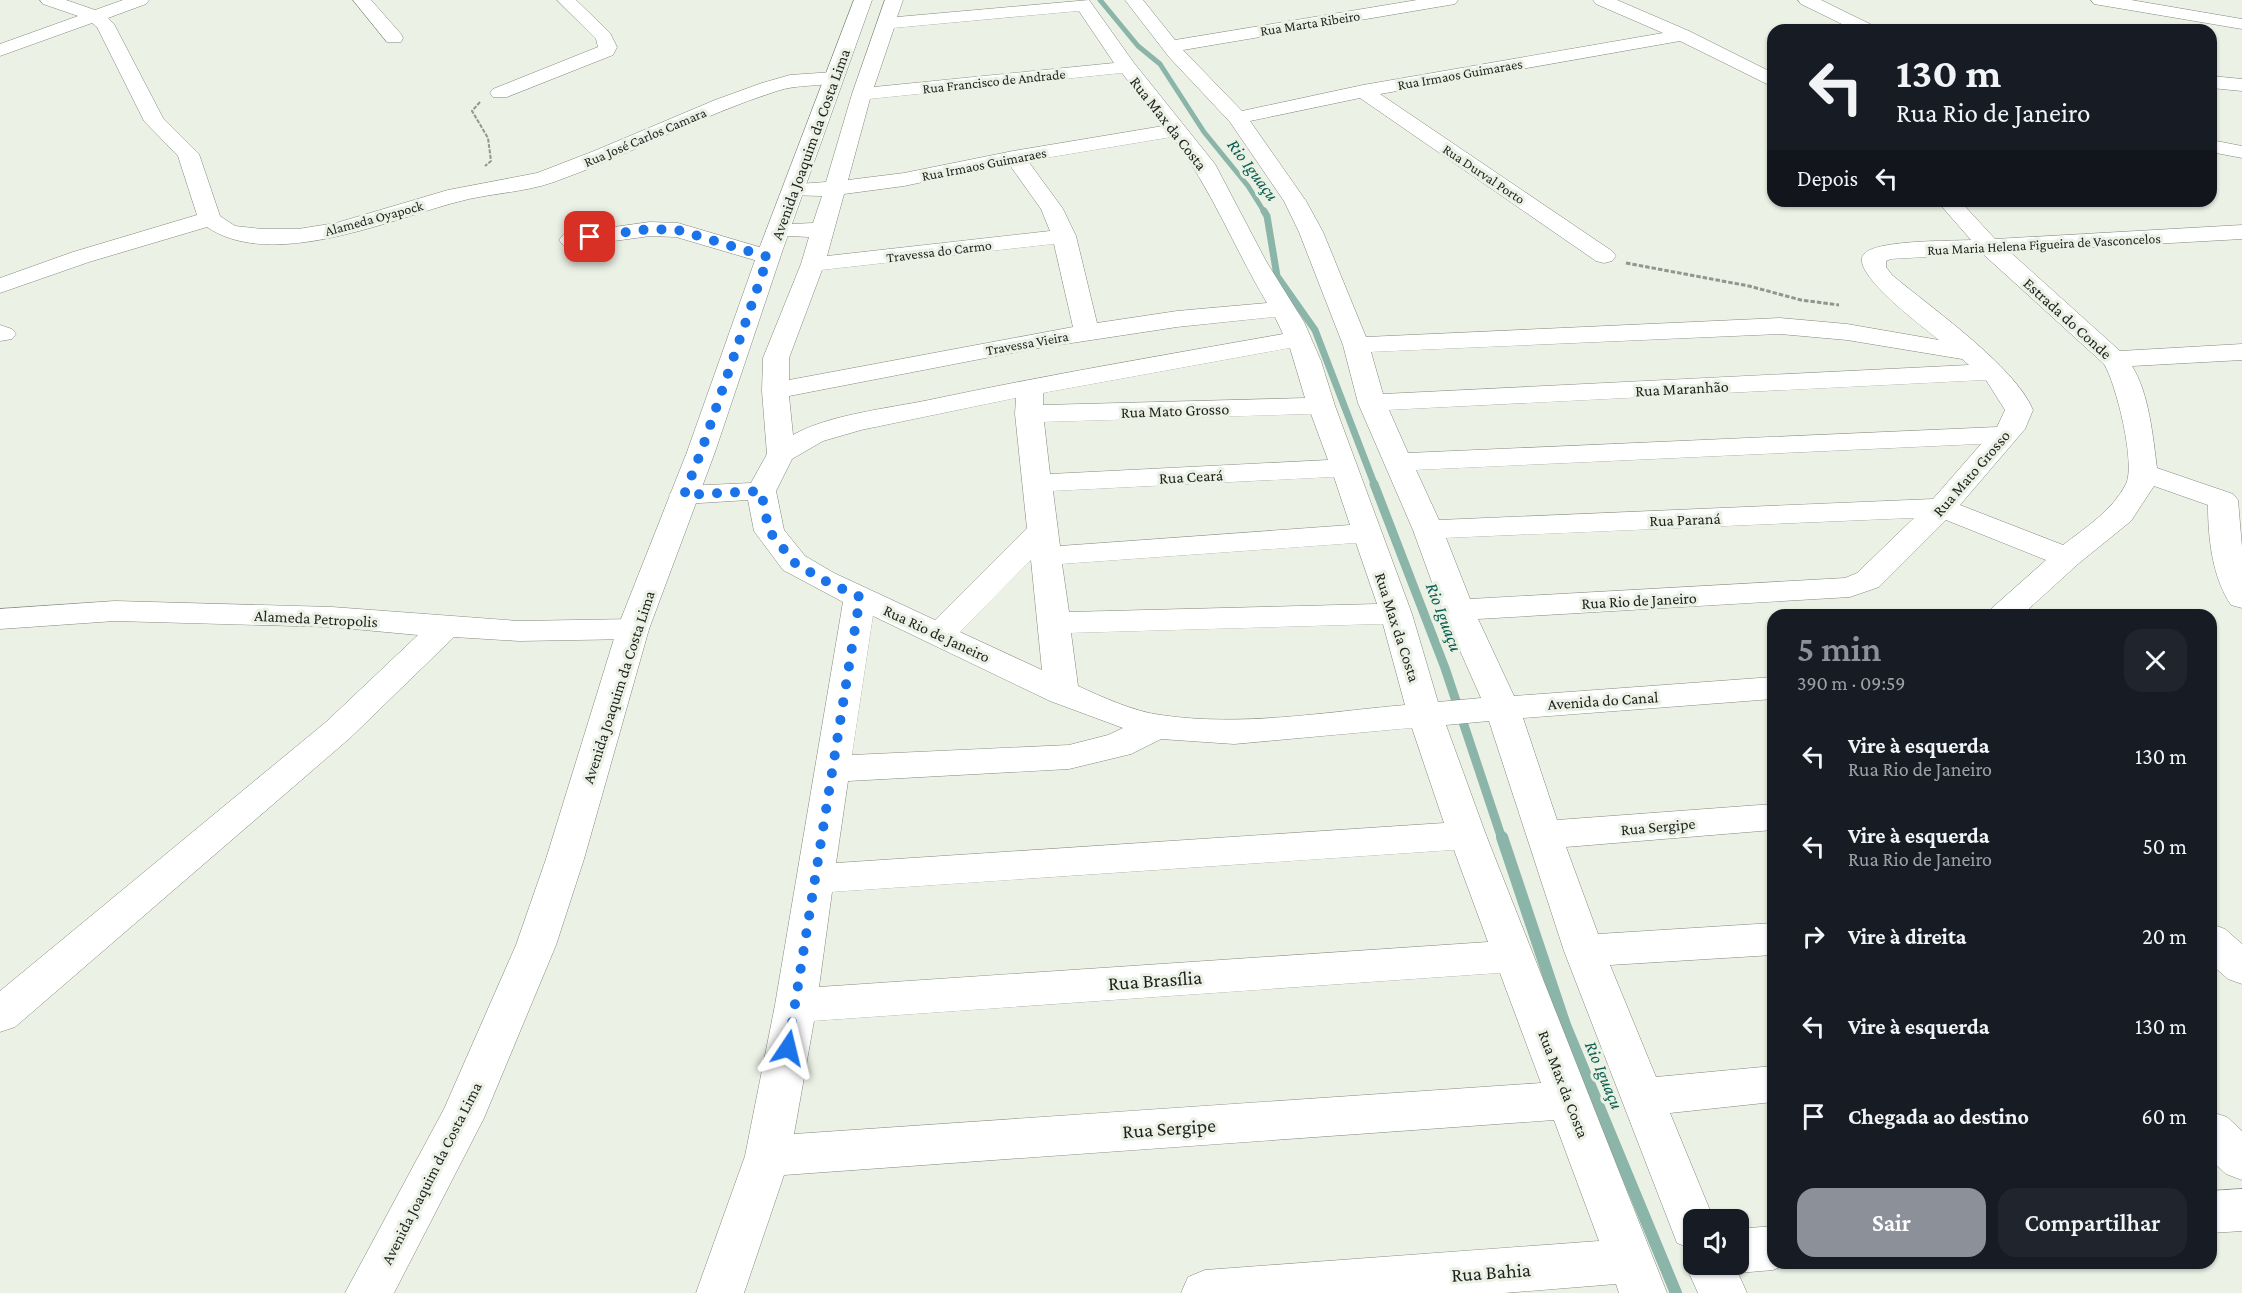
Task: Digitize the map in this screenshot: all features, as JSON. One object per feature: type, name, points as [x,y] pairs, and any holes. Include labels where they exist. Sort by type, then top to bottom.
[{"type":"street","points":[[0,286],[81,257],[210,219],[188,153],[154,121],[105,24],[94,16],[49,0]]},
{"type":"street","points":[[0,50],[140,0]]},
{"type":"street","points":[[362,0],[394,38]]},
{"type":"street","points":[[500,93],[595,57],[608,47],[604,38],[566,0]]},
{"type":"street","name":"Avenida Joaquim da Costa Lima","points":[[369,1293],[462,1118],[536,945],[565,859],[633,629],[701,452],[773,244],[863,0]]},
{"type":"street","points":[[781,454],[775,391],[776,358],[813,264],[862,94],[894,0]]},
{"type":"street","points":[[1134,0],[1171,46],[1237,118],[1295,201],[1311,231],[1356,345],[1372,404],[1428,530],[1498,708],[1584,951],[1686,1209]]},
{"type":"street","name":"Rua Marta Ribeiro","points":[[1171,46],[1449,0]]},
{"type":"street","points":[[1602,0],[1683,35],[1767,78]]},
{"type":"street","points":[[1807,0],[1856,24]]},
{"type":"street","points":[[2100,0],[2242,24]]},
{"type":"street","points":[[2147,8],[2173,0]]},
{"type":"street","points":[[886,23],[1082,3]]},
{"type":"street","name":"Rua Max da Costa","points":[[1082,3],[1127,68],[1204,164],[1254,261],[1291,322],[1308,361],[1321,406],[1396,614],[1467,835],[1638,1277]]},
{"type":"street","name":"Rua Irmaos Guimaraes","points":[[1237,118],[1363,91],[1683,35]]},
{"type":"street","name":"Rua Francisco de Andrade","points":[[862,94],[1127,68]]},
{"type":"street","name":"Rua José Carlos Camara","points":[[456,195],[507,187],[544,178],[768,87],[790,81],[833,78]]},
{"type":"street","points":[[2217,83],[2242,85]]},
{"type":"street","name":"Rua Durval Porto","points":[[1363,91],[1604,256]]},
{"type":"street","name":"Rua Irmaos Guimaraes","points":[[793,190],[835,190],[877,185],[1014,157],[1175,130]]},
{"type":"street","points":[[2217,147],[2242,152]]},
{"type":"street","points":[[1014,157],[1052,209],[1064,236],[1088,333]]},
{"type":"street","name":"Alameda Oyapock","points":[[210,219],[229,232],[262,236],[298,236],[339,230],[456,195]]},
{"type":"street","name":"Estrada do Conde","points":[[1953,207],[1990,247],[2114,359],[2123,373],[2137,422],[2144,473]]},
{"type":"street","points":[[570,240],[650,229],[678,230],[773,244],[822,230]]},
{"type":"street","name":"Rua Maria Helena Figueira de Vasconcelos","points":[[1883,280],[1874,267],[1873,261],[1878,254],[2242,232]]},
{"type":"street","name":"Travessa do Carmo","points":[[813,264],[876,259],[1064,236]]},
{"type":"street","name":"Rua Mato Grosso","points":[[1821,590],[1850,587],[1868,580],[1941,508],[2015,423],[2019,410],[2016,402],[1993,372],[1883,280]]},
{"type":"street","name":"Travessa Vieira","points":[[775,391],[1088,333],[1177,319],[1282,309]]},
{"type":"street","points":[[1356,345],[1780,326],[1847,332],[1969,352]]},
{"type":"street","points":[[684,495],[761,491],[781,454],[813,435],[857,423],[1029,400],[1298,339]]},
{"type":"street","points":[[2114,359],[2242,352]]},
{"type":"street","name":"Rua Maranhão","points":[[1372,404],[1993,372]]},
{"type":"street","points":[[1029,400],[1062,693]]},
{"type":"street","name":"Rua Mato Grosso","points":[[1029,400],[1321,406]]},
{"type":"street","points":[[1397,462],[2005,435]]},
{"type":"street","name":"Rua Ceará","points":[[1037,483],[1345,468]]},
{"type":"street","points":[[2010,609],[2067,556],[2120,514],[2141,483],[2144,473],[2233,502],[2223,526],[2228,563],[2242,598]]},
{"type":"street","name":"Rua Rio de Janeiro","points":[[761,491],[769,531],[795,563],[823,580],[1087,704],[1157,727],[1234,732],[1429,716]]},
{"type":"street","points":[[1941,508],[2067,556]]},
{"type":"street","name":"Rua Paraná","points":[[1428,530],[1941,508]]},
{"type":"street","points":[[939,634],[1044,543],[1366,533]]},
{"type":"street","name":"Rua Rio de Janeiro","points":[[1458,610],[1821,590]]},
{"type":"street","points":[[720,1293],[768,1156],[796,1005],[860,597]]},
{"type":"street","name":"Alameda Petropolis","points":[[0,619],[115,611],[332,617],[519,631],[633,629]]},
{"type":"street","points":[[1053,623],[1396,614]]},
{"type":"street","points":[[0,1015],[338,730],[445,627]]},
{"type":"street","name":"Avenida do Canal","points":[[1429,716],[1498,708],[1767,688]]},
{"type":"street","points":[[832,769],[1070,757],[1118,745],[1157,727]]},
{"type":"street","name":"Rua Sergipe","points":[[1543,835],[1767,817]]},
{"type":"street","points":[[814,879],[1467,835]]},
{"type":"street","points":[[1584,951],[1767,939]]},
{"type":"street","points":[[2217,945],[2242,968]]},
{"type":"street","name":"Rua Brasília","points":[[796,1005],[1514,956]]},
{"type":"street","points":[[1641,1097],[1767,1085]]},
{"type":"street","name":"Rua Sergipe","points":[[768,1156],[1570,1100]]},
{"type":"street","points":[[2217,1137],[2242,1160]]},
{"type":"street","points":[[2217,1212],[2242,1210]]},
{"type":"street","points":[[1749,1250],[1767,1249]]},
{"type":"street","points":[[1714,1275],[1723,1293]]},
{"type":"street","name":"Rua Bahia","points":[[1205,1293],[1638,1277]]},
{"type":"path","points":[[456,195],[491,161],[492,145],[475,121],[472,111],[478,103],[500,93]]},
{"type":"path","points":[[1604,256],[1638,266],[1749,286],[1801,300],[1846,306]]},
{"type":"waterway","name":"Rio Iguaçu","points":[[1100,0],[1138,46],[1160,64],[1204,132],[1248,186],[1265,213]]},
{"type":"waterway","name":"Rio Iguaçu","points":[[1264,211],[1267,216],[1277,276],[1315,330],[1375,486]]},
{"type":"waterway","name":"Rio Iguaçu","points":[[1374,484],[1445,668],[1502,839]]},
{"type":"waterway","name":"Rio Iguaçu","points":[[1502,837],[1565,1025],[1676,1293]]},
{"type":"route","points":[[590,237],[650,229],[678,230],[768,257],[684,495],[761,491],[769,531],[795,563],[823,580],[860,597],[788,1048]]}]
